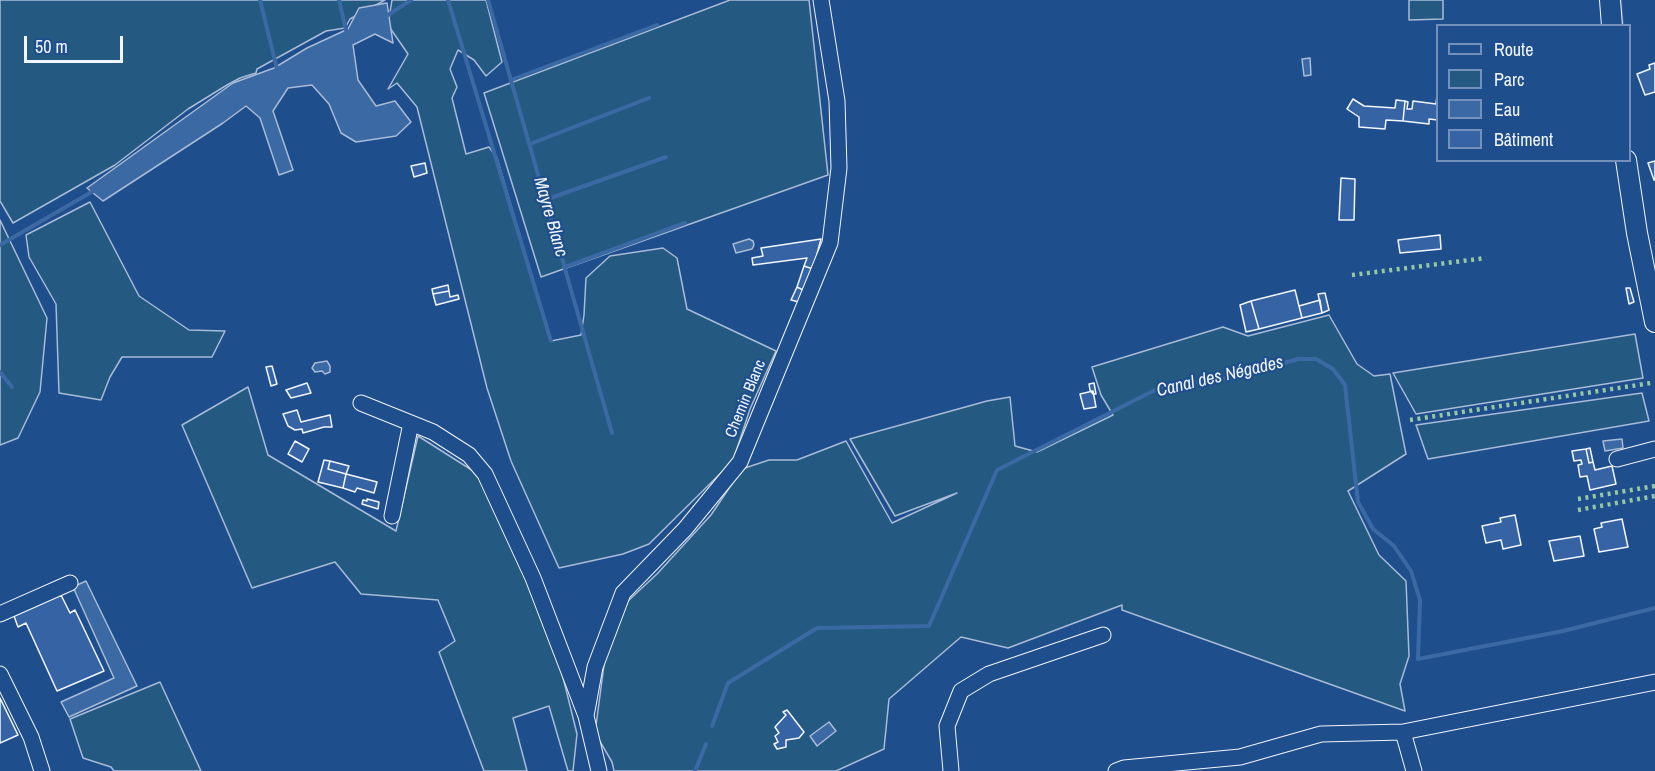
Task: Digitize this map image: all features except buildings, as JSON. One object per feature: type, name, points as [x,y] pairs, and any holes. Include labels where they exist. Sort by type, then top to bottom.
[{"type":"main road","points":[[1610,0],[1612,24]]},
{"type":"main road","points":[[1626,162],[1637,233],[1655,322]]},
{"type":"street","name":"Chemin Blanc","points":[[599,771],[586,716],[595,667],[623,593],[685,529],[740,462],[830,243],[839,168],[837,101],[821,0]]},
{"type":"street","points":[[361,403],[433,432],[470,455],[484,474],[533,578],[586,716]]},
{"type":"street","points":[[392,516],[411,423]]},
{"type":"street","points":[[1617,459],[1655,449]]},
{"type":"street","points":[[0,614],[70,583]]},
{"type":"street","points":[[951,771],[946,726],[961,691],[989,674],[1103,635]]},
{"type":"street","points":[[0,674],[31,737],[42,771]]},
{"type":"street","points":[[1116,771],[1124,768],[1242,764],[1321,734],[1403,732],[1655,682]]},
{"type":"street","points":[[1403,732],[1414,771]]},
{"type":"green space","points":[[0,0],[385,0],[350,19],[345,28],[326,31],[257,69],[256,73],[227,85],[188,109],[115,165],[13,223],[0,201]]},
{"type":"green space","points":[[392,0],[486,0],[502,62],[486,76],[474,60],[458,50],[450,69],[457,87],[452,98],[466,154],[489,147],[497,158],[551,341],[581,335],[586,278],[610,256],[663,248],[677,258],[687,309],[776,351],[750,409],[733,461],[649,544],[623,554],[559,568],[511,461],[487,388],[417,107],[397,83],[388,89],[408,54],[388,25]]},
{"type":"green space","points":[[730,0],[809,0],[828,175],[541,277],[484,93]]},
{"type":"green space","points":[[1409,0],[1443,0],[1443,19],[1409,20]]},
{"type":"green space","points":[[90,202],[139,296],[189,330],[225,331],[212,357],[122,357],[110,377],[101,400],[59,393],[56,304],[29,257],[26,235]]},
{"type":"green space","points":[[0,220],[47,318],[40,392],[18,438],[0,445]]},
{"type":"green space","points":[[1329,315],[1357,364],[1374,376],[1390,374],[1406,454],[1348,491],[1379,555],[1406,581],[1409,656],[1400,684],[1405,711],[1122,610],[1122,605],[1008,648],[961,637],[889,699],[884,749],[836,771],[614,771],[612,762],[595,733],[606,650],[628,601],[657,574],[711,515],[742,469],[769,460],[797,460],[846,441],[892,523],[957,493],[895,516],[850,439],[987,401],[1010,397],[1015,446],[1037,452],[1113,415],[1101,395],[1092,367],[1223,327],[1248,336]]},
{"type":"green space","points":[[1635,334],[1643,378],[1416,414],[1393,373]]},
{"type":"green space","points":[[248,387],[268,455],[396,531],[418,436],[478,474],[553,637],[577,734],[573,771],[568,771],[549,706],[513,718],[527,771],[484,771],[439,652],[455,641],[438,600],[361,594],[335,562],[252,588],[182,425]]},
{"type":"green space","points":[[1642,393],[1649,421],[1428,459],[1416,425]]},
{"type":"green space","points":[[160,682],[201,771],[114,771],[111,767],[83,758],[70,719]]},
{"type":"water","points":[[387,3],[393,43],[375,34],[353,45],[358,80],[376,106],[395,101],[411,122],[396,136],[356,142],[341,133],[329,104],[312,85],[288,88],[273,111],[293,170],[279,175],[260,118],[246,106],[103,201],[87,188],[233,83],[274,68],[307,48],[348,29],[359,8]]},
{"type":"water","points":[[1310,58],[1311,75],[1304,76],[1302,59]]},
{"type":"water","points":[[749,239],[753,241],[752,249],[736,253],[733,244]]},
{"type":"water","points":[[327,361],[330,372],[325,374],[322,371],[315,372],[312,368],[315,363]]},
{"type":"water","points":[[1622,439],[1623,448],[1605,451],[1603,441]]},
{"type":"water","points":[[86,581],[137,686],[69,717],[61,702],[114,678],[73,587]]},
{"type":"water","points":[[829,722],[836,731],[817,746],[810,736]]},
{"type":"waterway","points":[[260,0],[277,69]]},
{"type":"waterway","points":[[339,0],[347,34]]},
{"type":"waterway","points":[[385,17],[411,0]]},
{"type":"waterway","points":[[448,0],[551,341]]},
{"type":"waterway","name":"Mayre Blanc","points":[[488,0],[612,433]]},
{"type":"waterway","points":[[1620,0],[1622,24]]},
{"type":"waterway","points":[[511,80],[657,25]]},
{"type":"waterway","points":[[530,144],[649,98]]},
{"type":"waterway","points":[[545,200],[666,157]]},
{"type":"waterway","points":[[0,245],[95,190]]},
{"type":"waterway","points":[[565,267],[685,223]]},
{"type":"waterway","name":"Canal des Négades","points":[[712,726],[728,683],[817,628],[929,626],[997,470],[1161,387],[1236,377],[1298,359],[1316,359],[1333,369],[1345,385],[1358,502],[1373,529],[1394,546],[1411,571],[1420,600],[1418,659],[1563,631],[1655,608]]},
{"type":"waterway","points":[[0,372],[12,387]]},
{"type":"waterway","name":"Canal des Négades","points":[[695,771],[706,744]]},
{"type":"hedge","points":[[1352,275],[1486,258]]},
{"type":"hedge","points":[[1410,420],[1651,383]]},
{"type":"hedge","points":[[1578,499],[1655,486]]},
{"type":"hedge","points":[[1578,510],[1655,496]]}]
